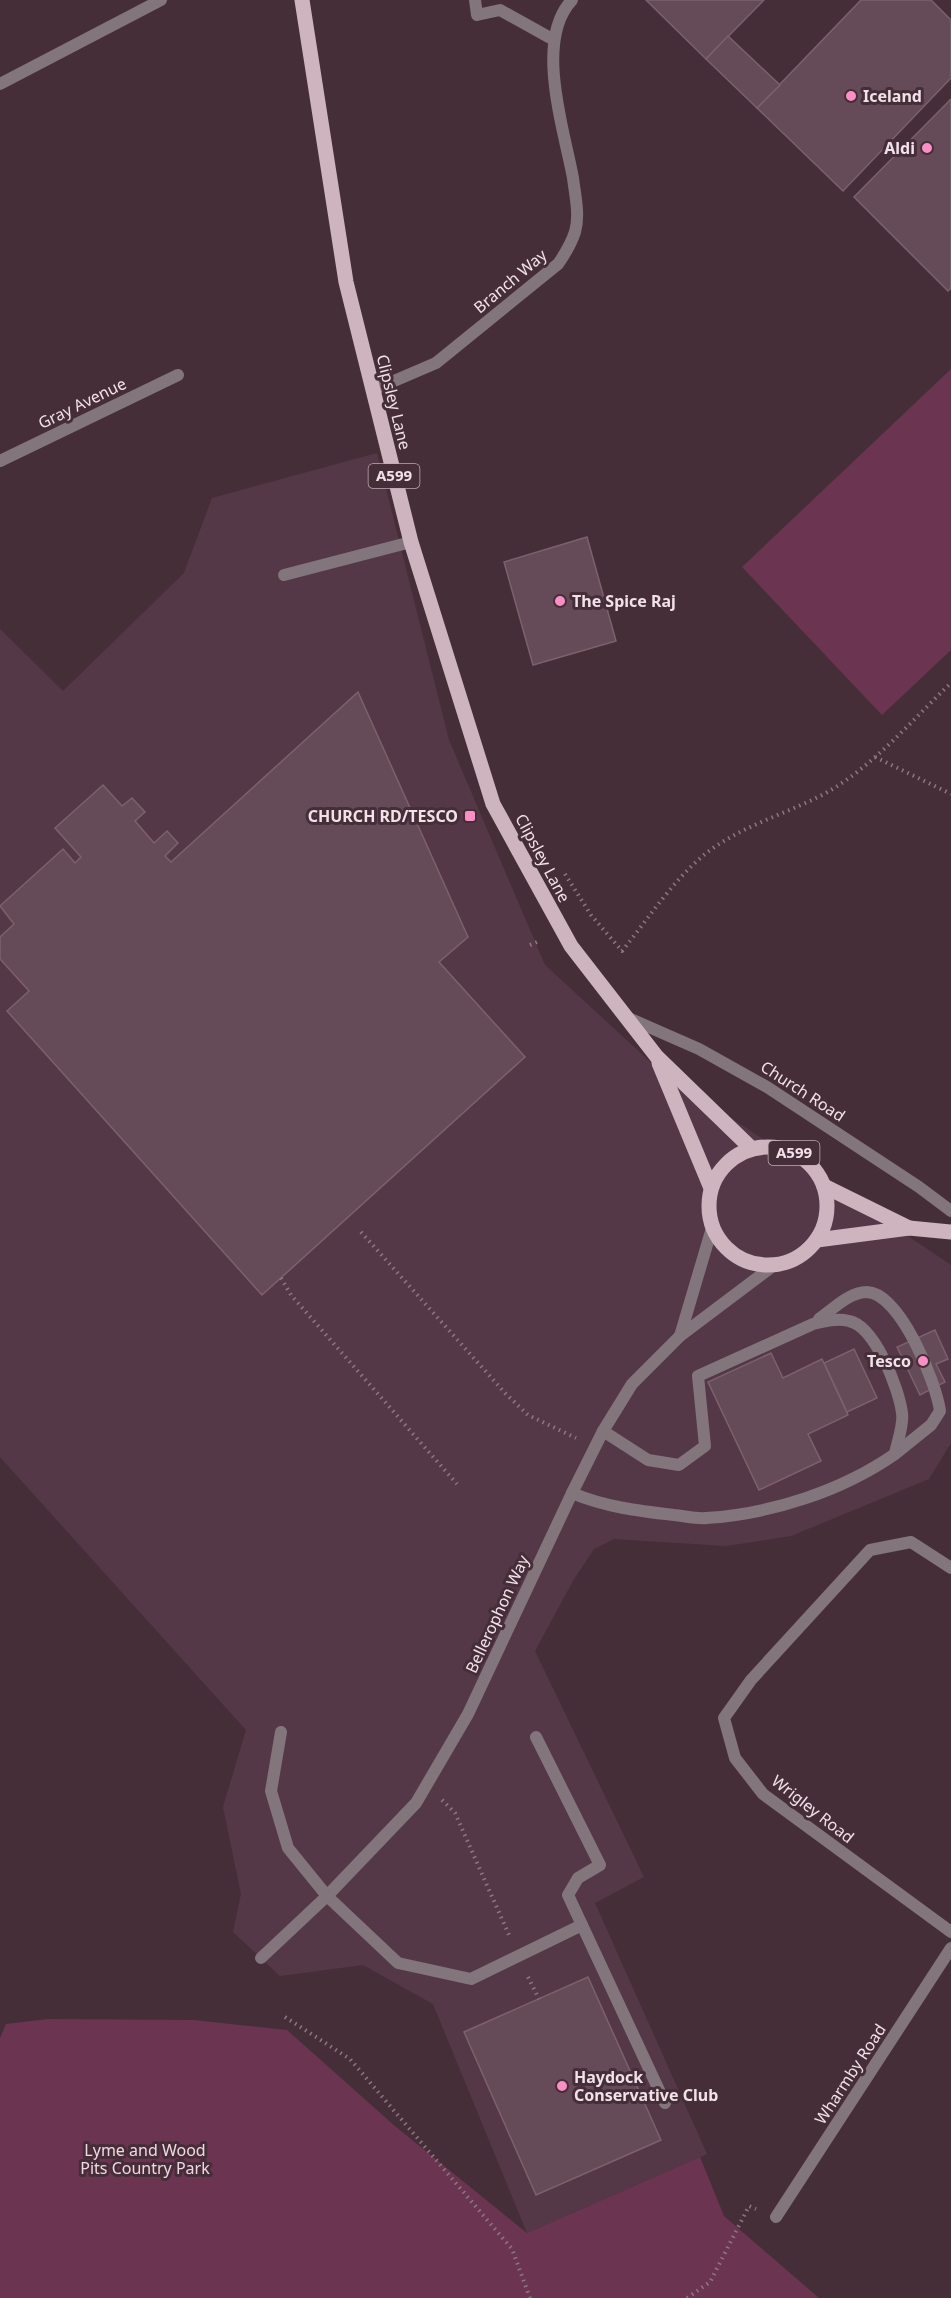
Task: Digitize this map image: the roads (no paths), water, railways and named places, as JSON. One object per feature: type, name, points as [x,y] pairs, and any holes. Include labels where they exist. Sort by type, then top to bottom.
[{"type":"main road","name":"Clipsley Lane","points":[[302,0],[345,282],[411,542],[493,804],[561,930]]},
{"type":"main road","name":"Church Road","points":[[561,930],[657,1057],[752,1149]]},
{"type":"main road","name":"Church Road","points":[[657,1057],[711,1188]]},
{"type":"main road","name":"A599","points":[[712,1228],[708,1208],[711,1188],[720,1170],[734,1157],[752,1149],[769,1146],[787,1150],[803,1158],[816,1170],[824,1186],[826,1214],[817,1240],[909,1228],[951,1232]]},
{"type":"main road","name":"A599","points":[[824,1186],[909,1228]]},
{"type":"main road","points":[[712,1228],[723,1245],[738,1258],[754,1264],[773,1266],[790,1261],[805,1253],[817,1240]]},
{"type":"street","points":[[0,84],[161,0]]},
{"type":"street","points":[[475,0],[477,15],[500,10],[554,40]]},
{"type":"street","name":"Branch Way","points":[[373,390],[422,370],[448,354],[558,264],[568,250],[576,231],[577,201],[553,74],[554,40],[567,5],[572,0]]},
{"type":"street","name":"Gray Avenue","points":[[0,461],[178,375]]},
{"type":"street","points":[[284,575],[411,542]]},
{"type":"street","name":"Church Road","points":[[626,1017],[699,1049],[766,1087],[919,1187],[951,1211]]},
{"type":"street","name":"Bellerophon Way","points":[[680,1336],[712,1228]]},
{"type":"street","name":"Bellerophon Way","points":[[261,1958],[327,1896],[416,1803],[468,1714],[572,1493],[603,1431],[632,1384],[680,1336],[773,1266]]},
{"type":"street","points":[[572,1493],[628,1510],[703,1518],[747,1513],[783,1504],[868,1473],[931,1425],[940,1411],[934,1388],[909,1331],[886,1299],[867,1292],[855,1293],[813,1324]]},
{"type":"street","points":[[603,1431],[648,1460],[679,1465],[705,1446],[698,1377],[813,1324],[832,1319],[851,1321],[867,1330],[887,1364],[903,1414],[895,1454]]},
{"type":"street","name":"Wrigley Road","points":[[951,1568],[911,1542],[870,1550],[751,1680],[724,1718],[735,1758],[763,1794],[951,1932]]},
{"type":"street","points":[[281,1732],[271,1791],[288,1848],[327,1896],[398,1963],[471,1979],[582,1925]]},
{"type":"street","points":[[536,1737],[600,1865],[578,1878],[568,1895],[665,2103]]},
{"type":"street","name":"Wharmby Road","points":[[777,2217],[951,1948]]},
{"type":"place","name":"Iceland","points":[[851,96]]},
{"type":"place","name":"Aldi","points":[[927,148]]},
{"type":"place","name":"The Spice Raj","points":[[560,601]]},
{"type":"place","name":"CHURCH RD/TESCO","points":[[470,816]]},
{"type":"place","name":"Tesco","points":[[923,1361]]},
{"type":"place","name":"Haydock Conservative Club","points":[[562,2086]]},
{"type":"park label","name":"Lyme and Wood Pits Country Park","points":[[145,2159]]}]
